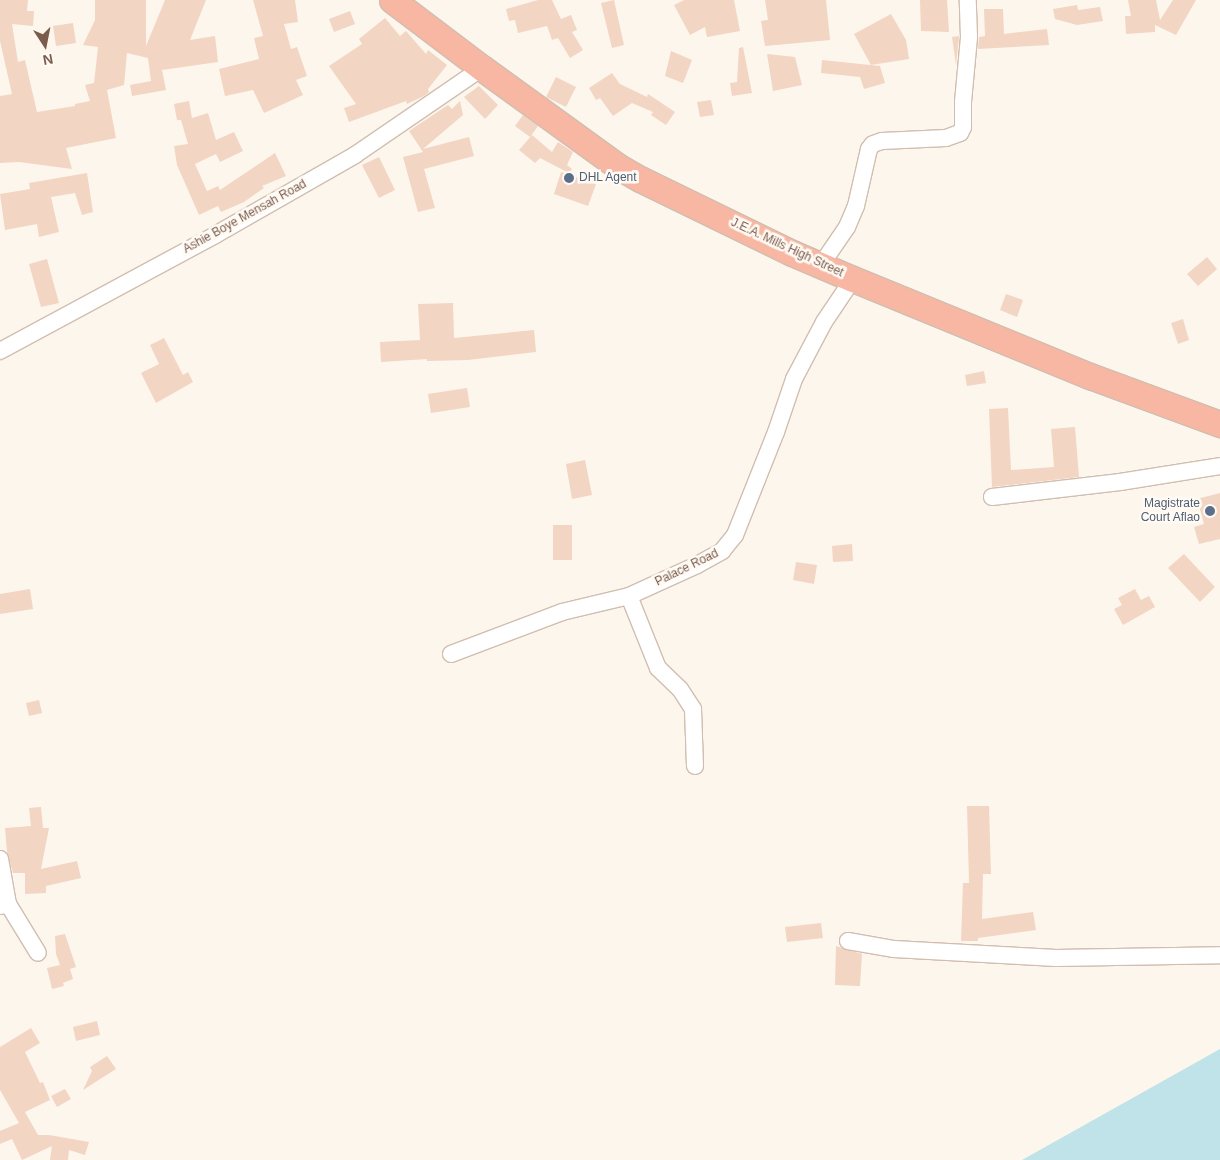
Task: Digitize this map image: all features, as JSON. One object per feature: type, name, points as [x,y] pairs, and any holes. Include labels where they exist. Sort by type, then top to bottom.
[{"type":"highway","name":"J.E.A. Mills High Street","points":[[392,0],[619,167],[853,279],[1090,376],[1220,424]]},
{"type":"street","points":[[821,265],[847,227],[856,206],[868,149],[873,144],[882,141],[946,138],[960,133],[963,127],[963,102],[969,37],[968,0]]},
{"type":"street","name":"Ashie Boye Mensah Road","points":[[0,351],[215,235],[355,155],[482,68]]},
{"type":"street","name":"Palace Road","points":[[451,654],[562,612],[629,596],[697,565],[722,551],[735,535],[776,432],[794,379],[824,322],[853,279]]},
{"type":"street","points":[[992,497],[1120,482],[1220,466]]},
{"type":"street","points":[[629,596],[658,668],[680,689],[692,709],[695,766]]},
{"type":"street","points":[[0,859],[4,905],[38,953]]},
{"type":"street","points":[[848,941],[894,949],[1056,958],[1220,955]]},
{"type":"water","points":[[1220,1049],[1220,1160],[1022,1160]]},
{"type":"building","points":[[0,0],[28,0],[27,11],[34,11],[33,26],[12,24],[18,62],[25,60],[37,112],[75,106],[75,104],[90,101],[85,85],[94,83],[98,47],[83,45],[95,20],[95,0],[146,0],[146,46],[165,0],[206,0],[190,40],[215,36],[218,62],[162,70],[166,90],[132,96],[130,85],[151,81],[148,58],[127,53],[124,85],[107,90],[116,138],[66,148],[72,169],[19,162],[0,163],[0,96],[12,94],[0,41]]},
{"type":"building","points":[[253,0],[295,0],[298,22],[284,24],[291,49],[297,47],[307,76],[296,80],[303,95],[264,113],[253,90],[225,96],[219,69],[259,59],[254,38],[263,36]]},
{"type":"building","points":[[538,0],[552,0],[561,19],[571,15],[577,30],[572,32],[583,50],[570,58],[558,38],[552,40],[547,26],[518,33],[515,20],[509,21],[506,9]]},
{"type":"building","points":[[614,0],[624,45],[612,48],[601,3]]},
{"type":"building","points":[[684,0],[734,0],[740,31],[707,37],[705,27],[690,35],[674,5]]},
{"type":"building","points":[[765,0],[826,0],[830,40],[765,46],[761,21],[768,20]]},
{"type":"building","points":[[920,0],[947,0],[949,32],[921,31]]},
{"type":"building","points":[[1128,0],[1156,0],[1160,20],[1173,0],[1196,0],[1176,35],[1155,25],[1155,32],[1126,34],[1125,16],[1131,16]]},
{"type":"building","points":[[1077,5],[1078,10],[1100,7],[1103,21],[1077,25],[1055,19],[1053,9]]},
{"type":"building","points":[[984,9],[1003,9],[1004,34],[1047,29],[1049,45],[978,49],[979,37],[985,36]]},
{"type":"building","points":[[350,11],[355,24],[334,32],[329,19]]},
{"type":"building","points":[[891,14],[906,40],[909,59],[871,65],[854,34]]},
{"type":"building","points":[[385,18],[400,36],[406,31],[426,54],[428,50],[447,65],[428,89],[429,92],[424,96],[407,104],[406,101],[349,122],[344,108],[356,104],[329,66],[362,44],[359,39]]},
{"type":"building","points":[[73,23],[76,43],[56,46],[53,26]]},
{"type":"building","points":[[952,37],[959,37],[956,65]]},
{"type":"building","points":[[743,47],[752,93],[732,96],[730,83],[737,82],[739,48]]},
{"type":"building","points":[[671,51],[692,60],[683,83],[665,76]]},
{"type":"building","points":[[767,54],[795,57],[802,85],[773,91]]},
{"type":"building","points":[[822,60],[880,66],[885,83],[864,89],[860,77],[821,73]]},
{"type":"building","points":[[612,73],[620,84],[647,97],[648,94],[675,112],[666,125],[651,115],[653,112],[632,103],[613,116],[600,98],[596,100],[589,88]]},
{"type":"building","points":[[556,77],[576,87],[566,107],[546,97]]},
{"type":"building","points":[[479,86],[498,105],[485,119],[464,97]]},
{"type":"building","points":[[711,100],[714,115],[700,117],[697,102]]},
{"type":"building","points":[[189,101],[192,118],[208,113],[216,140],[234,132],[243,151],[220,162],[216,154],[195,164],[207,191],[218,186],[220,190],[275,153],[286,176],[262,186],[264,188],[244,202],[221,212],[218,206],[199,215],[177,165],[174,146],[188,144],[181,120],[177,120],[174,104]]},
{"type":"building","points":[[460,101],[463,115],[423,149],[469,137],[474,156],[424,169],[435,208],[418,212],[403,157],[423,152],[409,131],[448,105],[452,109]]},
{"type":"building","points":[[523,115],[538,126],[530,137],[515,126]]},
{"type":"building","points":[[532,135],[552,152],[558,142],[573,152],[567,165],[572,169],[569,173],[540,158],[535,163],[519,150]]},
{"type":"building","points":[[379,157],[395,190],[379,198],[362,165]]},
{"type":"building","points":[[561,172],[596,184],[588,206],[554,194]]},
{"type":"building","points":[[87,173],[93,212],[82,215],[75,193],[51,197],[59,232],[39,237],[37,224],[5,230],[0,194],[30,189],[29,183]]},
{"type":"building","points":[[1207,257],[1217,269],[1198,286],[1187,274]]},
{"type":"building","points":[[47,259],[59,303],[41,307],[29,264]]},
{"type":"building","points":[[1006,294],[1023,300],[1017,317],[1000,310]]},
{"type":"building","points":[[453,303],[454,338],[534,330],[536,352],[468,360],[427,361],[427,359],[381,362],[380,342],[420,340],[418,304]]},
{"type":"building","points":[[1183,319],[1189,340],[1178,344],[1171,323]]},
{"type":"building","points":[[164,338],[183,375],[188,372],[193,382],[156,403],[141,373],[159,364],[150,345]]},
{"type":"building","points":[[984,371],[986,383],[967,386],[965,375]]},
{"type":"building","points":[[467,388],[470,407],[431,413],[428,394]]},
{"type":"building","points":[[1008,408],[1011,470],[1054,467],[1051,429],[1075,427],[1079,477],[992,487],[989,409]]},
{"type":"building","points":[[585,460],[592,495],[572,499],[566,464]]},
{"type":"building","name":"Magistrate Court Aflao","points":[[1220,493],[1220,539],[1199,544],[1194,527],[1204,524],[1197,499]]},
{"type":"building","points":[[553,525],[572,525],[572,560],[553,560]]},
{"type":"building","points":[[852,544],[853,561],[833,562],[832,546]]},
{"type":"building","points":[[1184,554],[1215,587],[1200,602],[1168,568]]},
{"type":"building","points":[[796,562],[817,565],[814,584],[793,580]]},
{"type":"building","points":[[30,589],[33,609],[0,614],[0,594]]},
{"type":"building","points":[[1135,589],[1141,600],[1149,596],[1155,607],[1123,625],[1114,609],[1122,605],[1118,598]]},
{"type":"building","points":[[39,700],[42,713],[29,716],[26,703]]},
{"type":"building","points":[[967,806],[989,806],[991,874],[983,874],[982,919],[1033,912],[1036,930],[978,938],[978,941],[961,941],[963,883],[969,883]]},
{"type":"building","points":[[41,807],[43,828],[49,828],[41,869],[77,861],[81,878],[46,886],[46,893],[25,894],[25,873],[13,873],[7,852],[5,828],[31,826],[29,808]]},
{"type":"building","points":[[821,923],[823,938],[787,942],[785,927]]},
{"type":"building","points":[[65,934],[76,967],[70,969],[73,979],[63,983],[64,986],[52,989],[47,968],[60,965],[56,954],[55,936]]},
{"type":"building","points":[[836,946],[862,954],[860,986],[835,985]]},
{"type":"building","points":[[97,1021],[100,1035],[76,1041],[73,1027]]},
{"type":"building","points":[[31,1028],[40,1043],[25,1052],[40,1083],[43,1082],[50,1100],[25,1112],[38,1135],[89,1142],[85,1155],[69,1150],[68,1160],[50,1160],[52,1146],[22,1160],[12,1139],[0,1144],[0,1131],[19,1123],[0,1090],[0,1047]]},
{"type":"building","points":[[107,1056],[116,1069],[83,1090],[92,1071],[90,1067]]},
{"type":"building","points":[[65,1089],[71,1099],[57,1107],[51,1096]]},
{"type":"place","name":"DHL Agent","points":[[569,178]]},
{"type":"place","name":"Magistrate Court Aflao","points":[[1210,511]]}]
